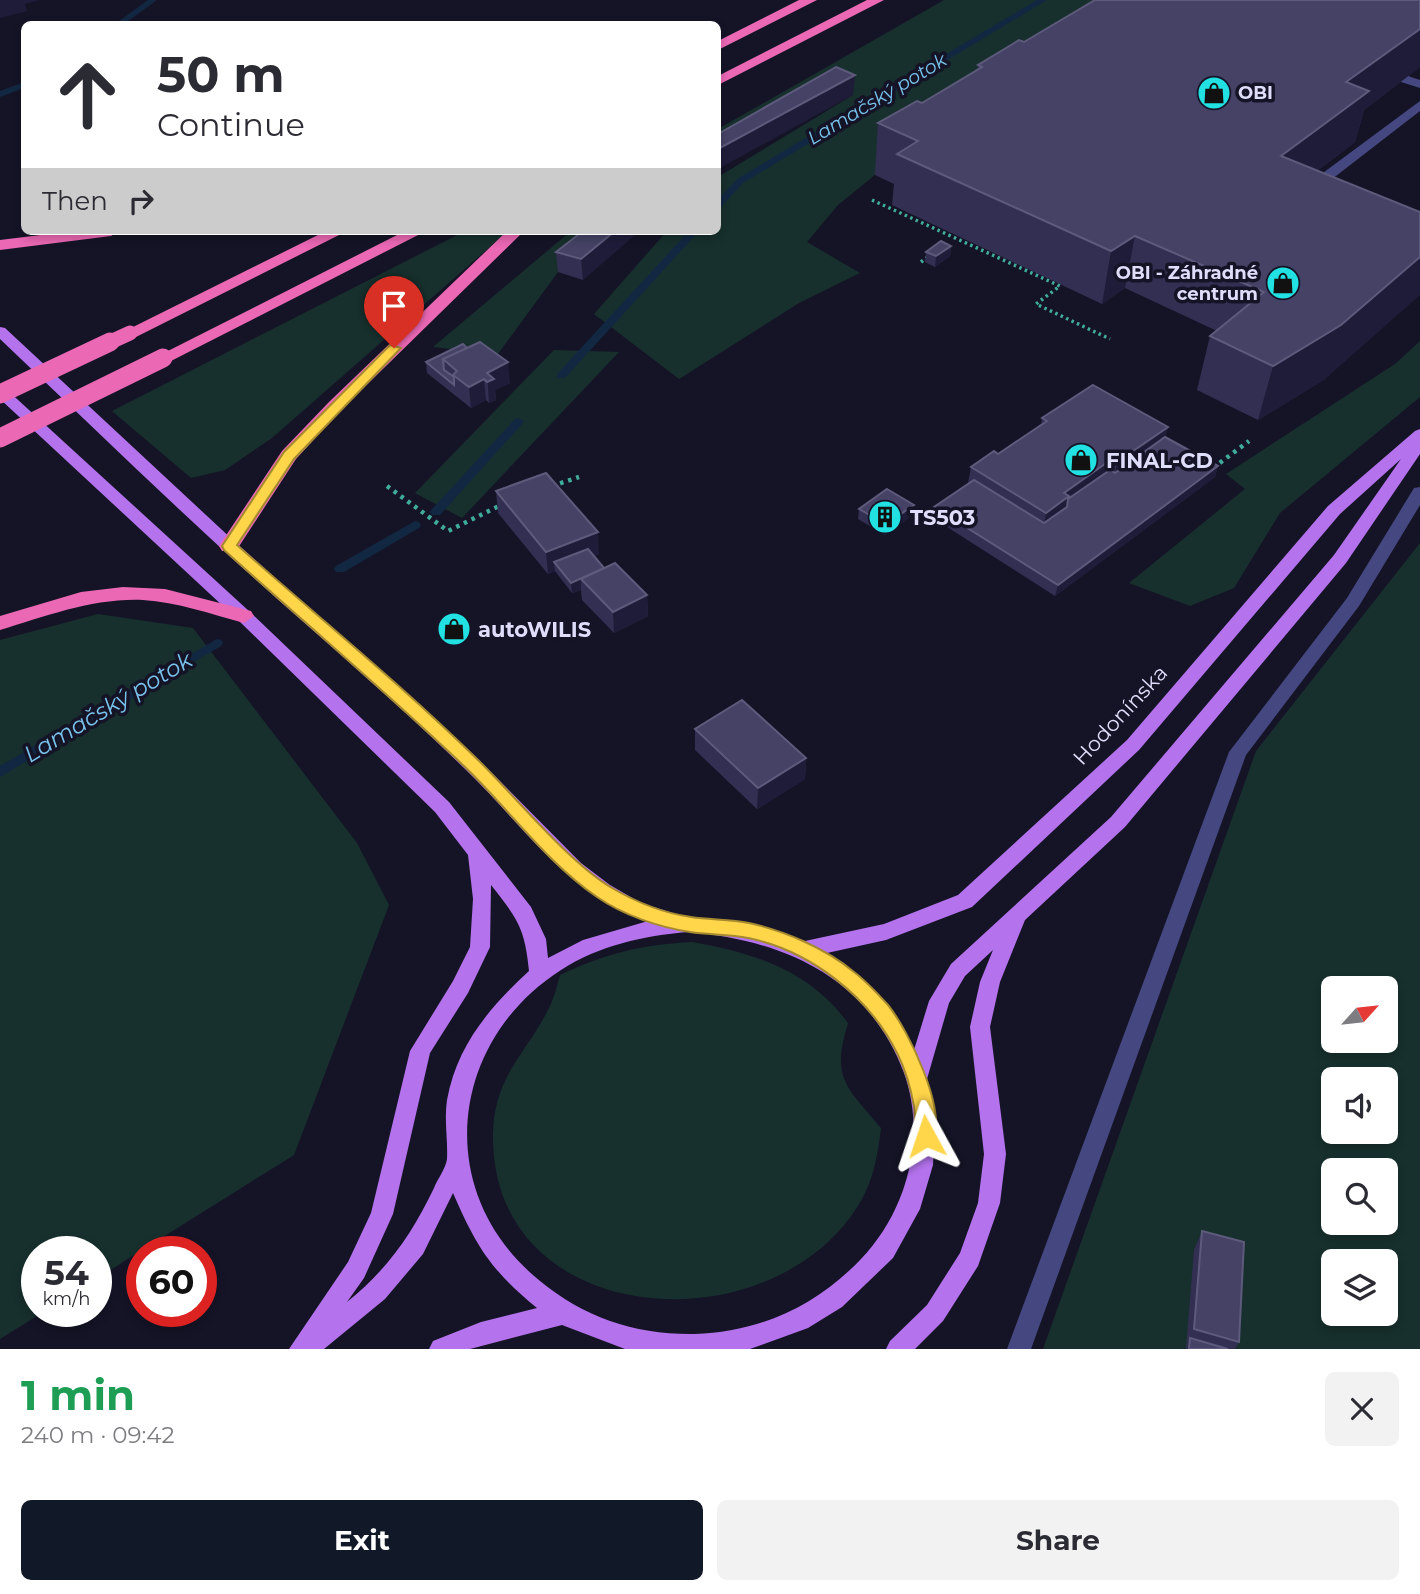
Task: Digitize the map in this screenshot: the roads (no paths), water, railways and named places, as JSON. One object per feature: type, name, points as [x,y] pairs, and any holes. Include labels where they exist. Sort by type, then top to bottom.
[{"type":"highway","points":[[721,44],[810,0]]},
{"type":"highway","points":[[721,79],[877,0]]},
{"type":"highway","points":[[0,245],[79,235]]},
{"type":"highway","points":[[0,393],[331,235]]},
{"type":"highway","points":[[0,438],[410,235]]},
{"type":"highway","points":[[229,546],[289,455],[335,406],[512,235]]},
{"type":"highway","points":[[0,623],[72,599],[120,594],[163,596],[244,616]]},
{"type":"main road","points":[[0,331],[229,546],[470,762],[574,868],[603,891],[635,909],[688,924]]},
{"type":"main road","points":[[0,393],[244,616],[442,807],[524,913],[536,939],[539,974]]},
{"type":"main road","name":"Hodonínska","points":[[803,950],[886,932],[965,901],[1133,745],[1334,510],[1420,434]]},
{"type":"main road","points":[[917,1077],[939,1001],[958,970],[1118,822],[1189,741],[1340,559],[1420,442]]},
{"type":"main road","points":[[303,1349],[356,1270],[382,1214],[420,1051],[461,987],[480,947],[483,899],[477,850]]},
{"type":"main road","points":[[898,1349],[935,1313],[970,1258],[989,1203],[995,1154],[980,1027],[990,982],[1017,915]]},
{"type":"main road","points":[[688,924],[747,930],[803,950],[846,976],[882,1011],[908,1054],[917,1077],[924,1106],[926,1136],[915,1196],[902,1225],[884,1253],[836,1299],[806,1318],[772,1332],[737,1341],[700,1345],[627,1338],[593,1328],[537,1296],[494,1253],[478,1228],[455,1166],[456,1107],[464,1074],[477,1044],[494,1018],[539,974],[594,943],[656,926],[688,924]]},
{"type":"main road","points":[[303,1349],[358,1308],[398,1270],[424,1231],[455,1166]]},
{"type":"main road","points":[[441,1349],[481,1333],[563,1313]]},
{"type":"street","points":[[1405,79],[1420,84]]},
{"type":"street","points":[[1315,200],[1303,195],[1420,105]]},
{"type":"street","points":[[1019,1349],[1238,752],[1353,602],[1420,492]]},
{"type":"waterway","points":[[123,21],[153,0]]},
{"type":"waterway","name":"Lamačský potok","points":[[721,202],[740,181],[1043,0]]},
{"type":"waterway","points":[[0,94],[21,86]]},
{"type":"waterway","name":"Lamačský potok","points":[[561,376],[690,235]]},
{"type":"waterway","name":"Lamačský potok","points":[[436,512],[519,421]]},
{"type":"waterway","name":"Lamačský potok","points":[[340,569],[415,525]]},
{"type":"waterway","name":"Lamačský potok","points":[[0,772],[217,643]]},
{"type":"place","name":"OBI","points":[[1214,93]]},
{"type":"place","name":"OBI - Záhradné centrum","points":[[1283,283]]},
{"type":"place","name":"FINAL-CD","points":[[1081,460]]},
{"type":"place","name":"TS503","points":[[885,517]]},
{"type":"place","name":"autoWILIS","points":[[454,629]]}]
